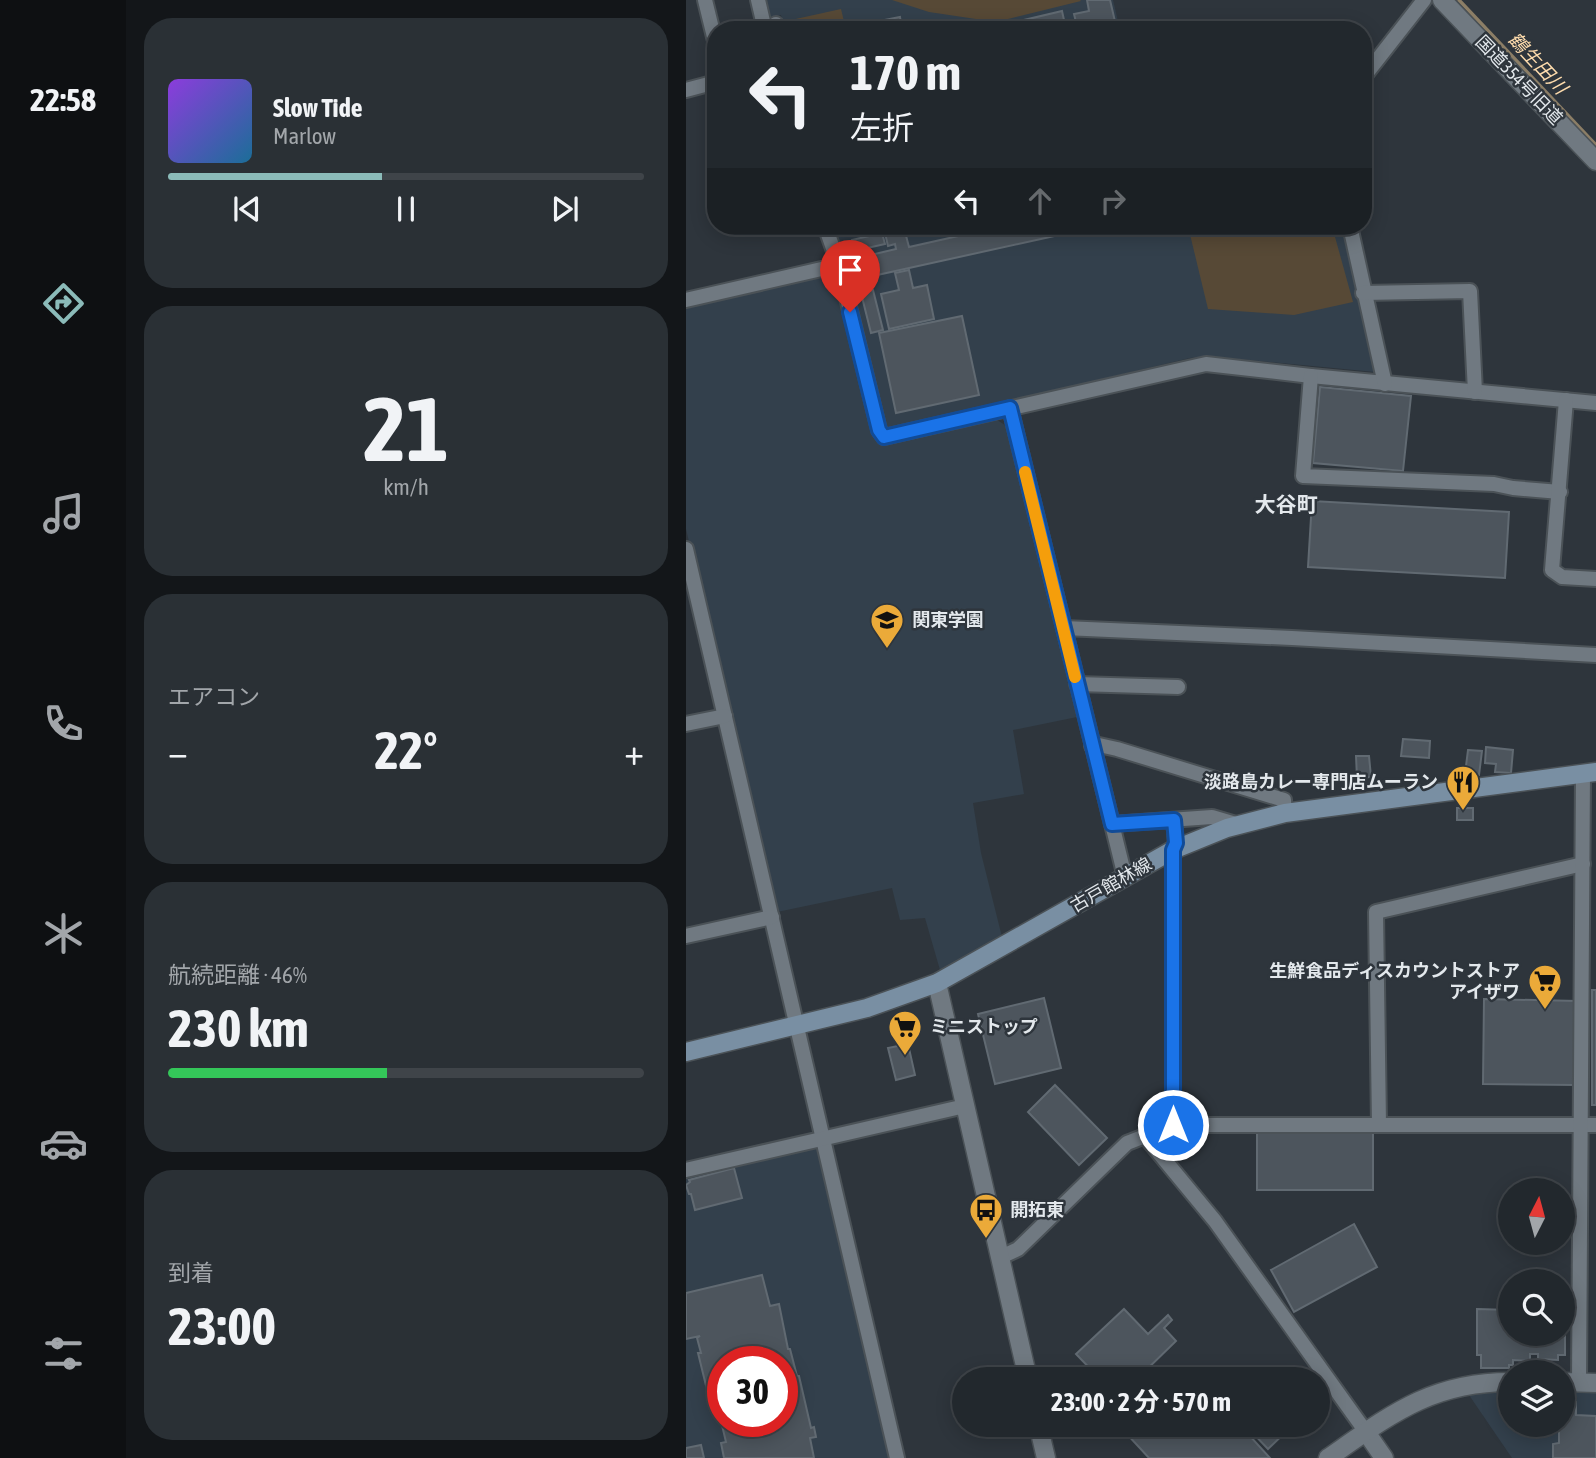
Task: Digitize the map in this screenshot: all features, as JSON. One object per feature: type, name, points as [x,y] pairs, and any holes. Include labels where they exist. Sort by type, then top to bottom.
[{"type":"main road","name":"古戸館林線","points":[[686,1052],[867,1008],[937,983],[1173,850],[1239,825],[1285,813],[1590,772]]},
{"type":"street","points":[[705,0],[710,21]]},
{"type":"street","points":[[758,0],[769,21]]},
{"type":"street","points":[[1372,66],[1424,0]]},
{"type":"street","name":"国道354号旧道","points":[[1442,0],[1596,161]]},
{"type":"street","points":[[686,90],[707,84]]},
{"type":"street","points":[[828,235],[839,265],[881,435],[889,437],[1206,364],[1596,403]]},
{"type":"street","points":[[1352,235],[1385,384]]},
{"type":"street","points":[[686,300],[839,265]]},
{"type":"street","points":[[1363,293],[1470,291],[1475,392]]},
{"type":"street","points":[[1311,376],[1303,476],[1494,484],[1560,492]]},
{"type":"street","points":[[1566,400],[1552,570],[1562,577],[1596,579]]},
{"type":"street","points":[[1010,408],[1125,877]]},
{"type":"street","points":[[686,549],[897,1458]]},
{"type":"street","points":[[1064,628],[1306,638],[1596,655]]},
{"type":"street","points":[[1077,684],[1178,687]]},
{"type":"street","points":[[686,724],[724,716]]},
{"type":"street","points":[[1092,746],[1117,749],[1283,800],[1285,813]]},
{"type":"street","points":[[1579,1383],[1589,1125],[1583,863],[1590,772]]},
{"type":"street","points":[[1112,824],[1212,817],[1239,825]]},
{"type":"street","points":[[1173,1125],[1174,820]]},
{"type":"street","points":[[1379,1125],[1376,912],[1583,863]]},
{"type":"street","points":[[686,936],[772,917]]},
{"type":"street","points":[[937,983],[1025,1367]]},
{"type":"street","points":[[686,1170],[965,1106]]},
{"type":"street","points":[[1001,1257],[1018,1249],[1127,1143],[1173,1125],[1589,1125]]},
{"type":"street","points":[[1144,1135],[1216,1221],[1384,1458]]},
{"type":"street","points":[[1328,1458],[1397,1412],[1435,1393],[1473,1384],[1498,1383]]},
{"type":"street","points":[[1041,1437],[1046,1458]]},
{"type":"shaded area","points":[[764,0],[1113,0],[1118,21],[782,21],[781,15],[769,18]]},
{"type":"shaded area","points":[[892,0],[1081,1],[1000,21],[929,12]]},
{"type":"shaded area","points":[[841,9],[844,21],[787,21]]},
{"type":"shaded area","points":[[831,235],[1345,235],[1375,372],[1208,356],[1190,358],[892,429],[884,428]]},
{"type":"shaded area","points":[[1190,235],[1334,235],[1353,302],[1294,315],[1208,309]]},
{"type":"shaded area","name":"関東学園","points":[[836,272],[890,443],[997,420],[1008,427],[1077,717],[1013,730],[1024,794],[973,803],[981,853],[1002,937],[940,970],[925,918],[900,920],[892,888],[777,912],[686,529],[686,305]]},
{"type":"shaded area","points":[[821,1144],[891,1458],[686,1458],[686,1173]]},
{"type":"shaded area","points":[[1575,1391],[1596,1391],[1596,1458],[1512,1458],[1469,1395],[1498,1392],[1498,1437],[1575,1437]]},
{"type":"building","points":[[1087,0],[1110,0],[1115,21],[1076,21],[1074,14],[1089,11]]},
{"type":"building","points":[[1062,11],[1064,21],[1020,21]]},
{"type":"building","points":[[900,17],[901,21],[880,21]]},
{"type":"building","points":[[883,235],[885,244],[854,251],[852,240]]},
{"type":"building","points":[[885,235],[906,235],[909,247],[963,235],[1059,235],[850,281],[845,261],[896,249],[895,244],[888,246]]},
{"type":"building","points":[[909,270],[913,288],[927,285],[934,319],[889,329],[881,294],[899,290],[895,273]]},
{"type":"building","points":[[873,290],[883,330],[871,333],[861,293]]},
{"type":"building","points":[[962,316],[979,395],[896,413],[879,333]]},
{"type":"building","points":[[1320,387],[1411,396],[1403,471],[1313,463]]},
{"type":"building","points":[[1312,501],[1509,512],[1505,578],[1308,567]]},
{"type":"building","points":[[1403,739],[1430,741],[1429,758],[1401,756]]},
{"type":"building","points":[[1486,747],[1513,750],[1511,773],[1495,772],[1496,764],[1485,763]]},
{"type":"building","points":[[1468,750],[1482,751],[1479,775],[1465,774]]},
{"type":"building","points":[[1356,756],[1369,756],[1371,777],[1357,778]]},
{"type":"building","points":[[1457,808],[1473,808],[1473,820],[1457,820]]},
{"type":"building","points":[[1592,990],[1596,990],[1596,1105],[1592,1105]]},
{"type":"building","points":[[1044,998],[1061,1068],[995,1084],[978,1014]]},
{"type":"building","points":[[1484,999],[1577,1001],[1575,1085],[1483,1084]]},
{"type":"building","points":[[908,1044],[915,1075],[896,1080],[888,1048]]},
{"type":"building","points":[[1055,1085],[1107,1138],[1079,1165],[1028,1112]]},
{"type":"building","points":[[1257,1130],[1373,1131],[1373,1190],[1257,1190]]},
{"type":"building","points":[[734,1168],[742,1198],[695,1210],[686,1185],[689,1180]]},
{"type":"building","points":[[1354,1224],[1377,1267],[1294,1312],[1271,1270]]},
{"type":"building","points":[[762,1275],[770,1306],[779,1304],[787,1346],[707,1346],[707,1390],[698,1353],[701,1353],[697,1338],[700,1336],[686,1339],[686,1293]]},
{"type":"building","points":[[1124,1309],[1148,1334],[1168,1315],[1172,1320],[1164,1328],[1176,1341],[1149,1367],[1088,1367],[1076,1354]]},
{"type":"building","points":[[1477,1309],[1498,1310],[1498,1346],[1565,1346],[1565,1355],[1558,1355],[1558,1360],[1538,1359],[1538,1354],[1530,1354],[1530,1360],[1498,1360],[1498,1368],[1481,1368],[1481,1355],[1477,1355]]},
{"type":"building","points":[[799,1376],[811,1428],[814,1427],[816,1437],[810,1438],[814,1458],[724,1458],[721,1443],[726,1442],[725,1437],[798,1437]]},
{"type":"building","points":[[1575,1402],[1576,1415],[1596,1416],[1596,1458],[1553,1458],[1553,1444],[1559,1443],[1559,1437],[1575,1437]]},
{"type":"building","points":[[1130,1437],[1251,1437],[1270,1458],[1149,1458]]},
{"type":"building","points":[[1257,1437],[1281,1437],[1268,1449]]},
{"type":"building","points":[[701,1445],[704,1458],[686,1458],[686,1448]]},
{"type":"waterway","name":"鶴生田川","points":[[1459,0],[1596,145]]},
{"type":"slow traffic","points":[[1025,472],[1075,677]]},
{"type":"place","name":"関東学園","points":[[887,650]]},
{"type":"place","name":"淡路島カレー専門店ムーラン","points":[[1463,812]]},
{"type":"place","name":"生鮮食品ディスカウントストア アイザワ","points":[[1545,1011]]},
{"type":"place","name":"ミニストップ","points":[[905,1057]]},
{"type":"place","name":"開拓東","points":[[986,1240]]},
{"type":"district","name":"大谷町","points":[[1286,505]]},
{"type":"route","points":[[850,312],[879,430],[884,437],[1010,408],[1112,824],[1174,820],[1173,1125]]}]
